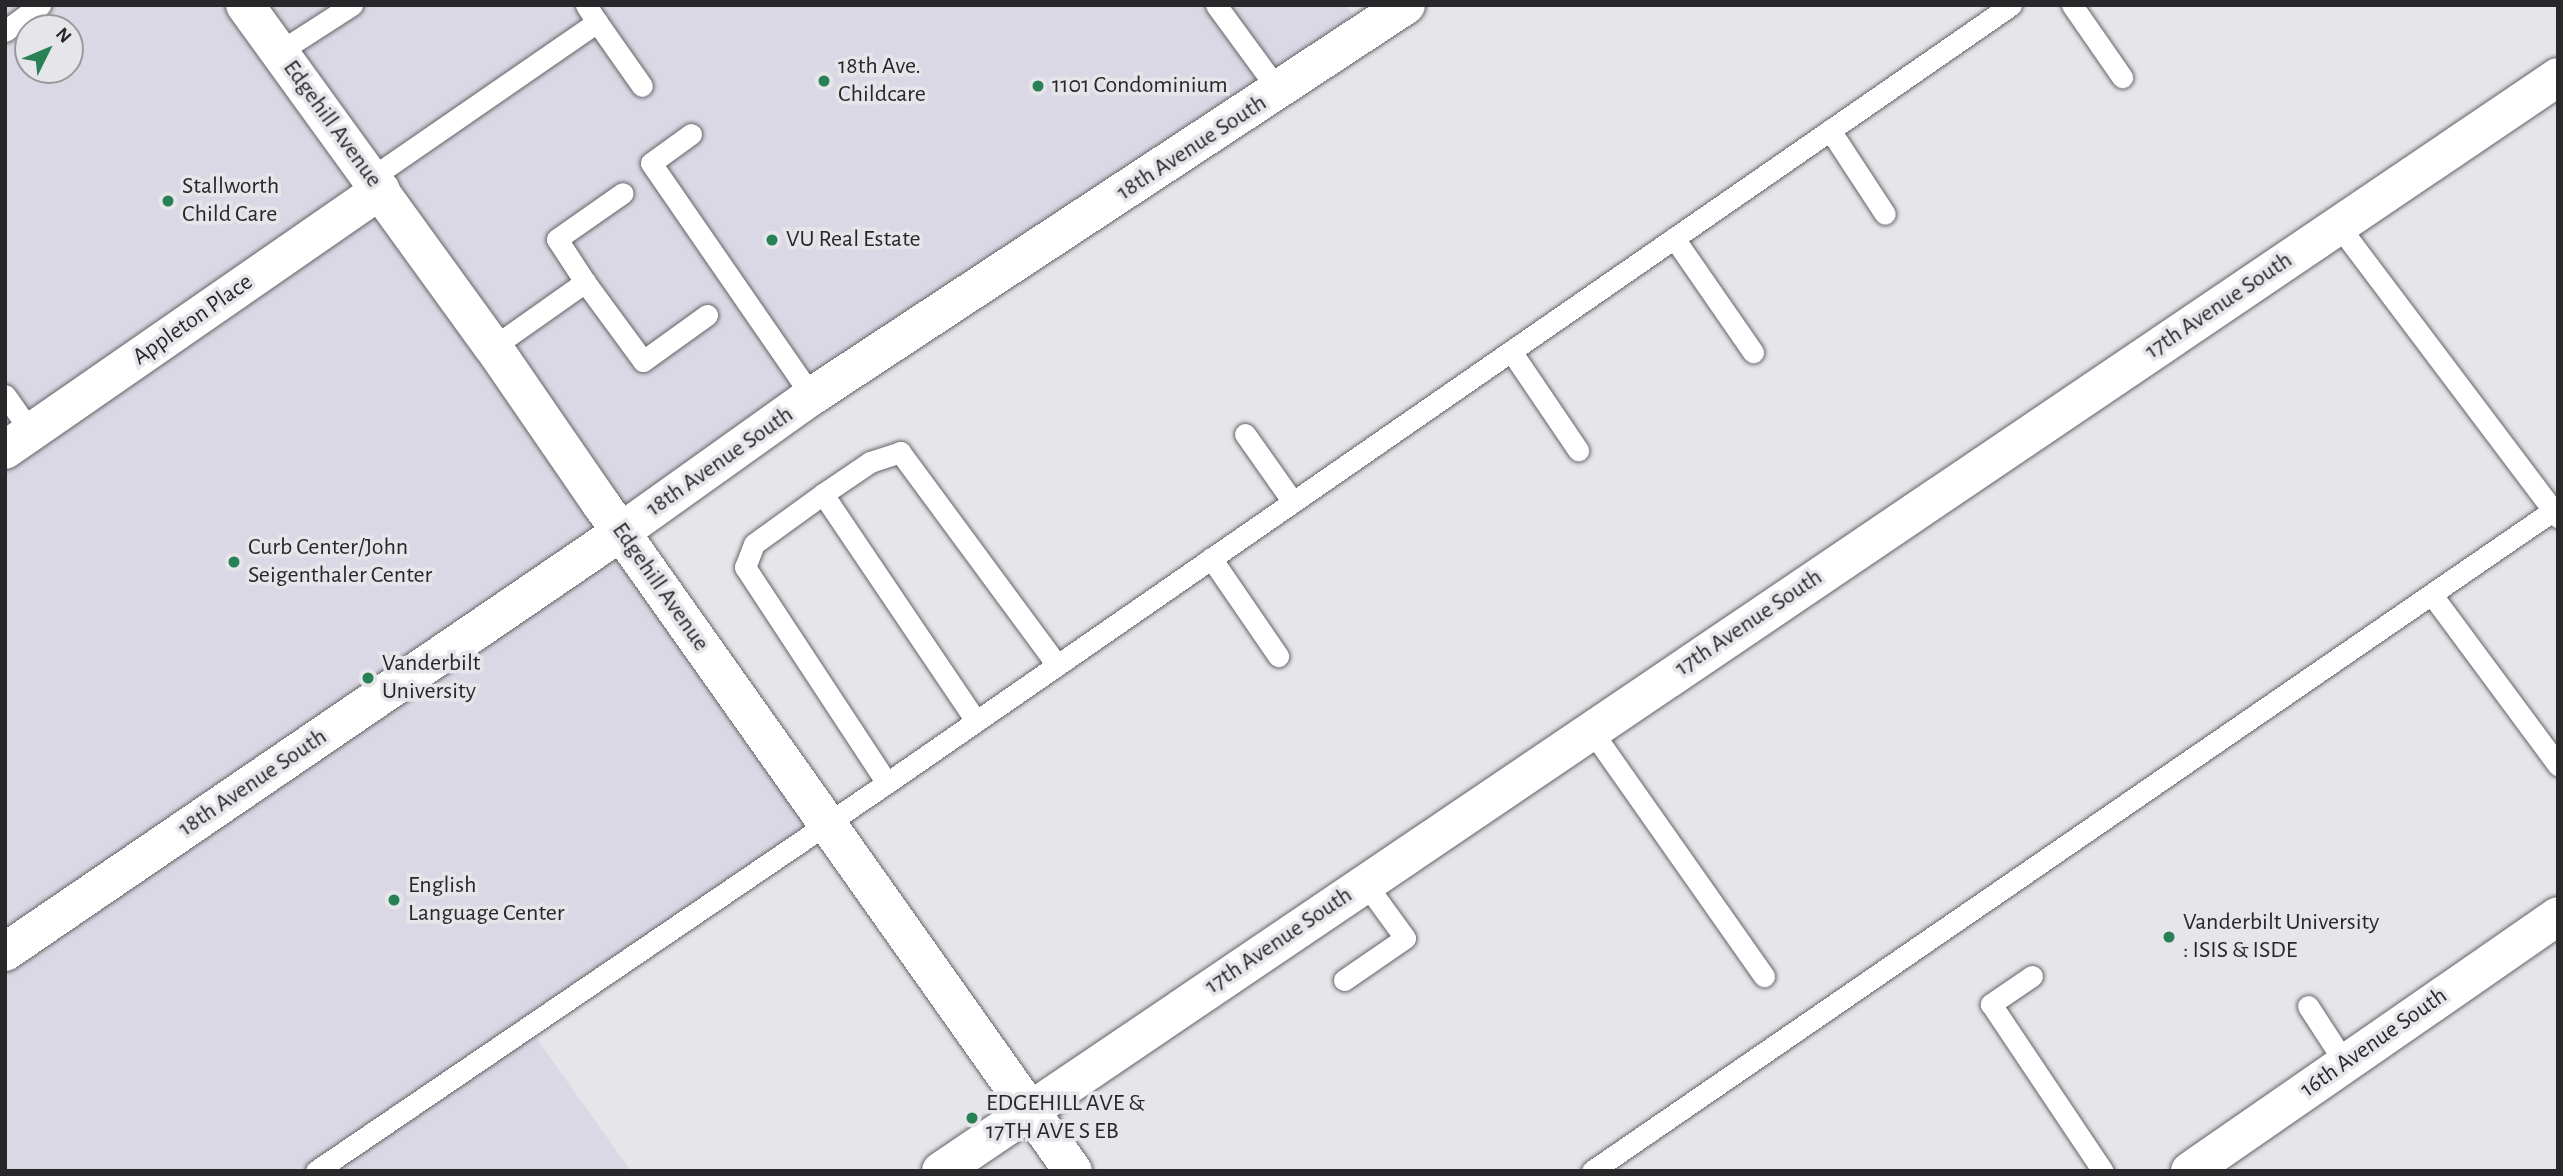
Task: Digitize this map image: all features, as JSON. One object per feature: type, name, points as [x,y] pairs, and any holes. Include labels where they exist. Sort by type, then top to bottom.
[{"type":"street","name":"Edgehill Avenue","points":[[245,5],[493,347],[1073,1171]]},
{"type":"street","name":"18th Avenue South","points":[[5,952],[621,532],[812,396],[1406,5]]},
{"type":"street","name":"17th Avenue South","points":[[941,1171],[2558,77]]},
{"type":"street","name":"Appleton Place","points":[[18,441],[376,184]]},
{"type":"street","name":"16th Avenue South","points":[[2190,1171],[2558,916]]},
{"type":"lane","points":[[5,31],[40,5]]},
{"type":"lane","points":[[279,52],[352,5]]},
{"type":"lane","points":[[1216,5],[1279,91]]},
{"type":"lane","points":[[316,1171],[887,783],[2011,5]]},
{"type":"lane","points":[[2072,5],[2122,77]]},
{"type":"lane","points":[[376,184],[591,13],[642,86]]},
{"type":"lane","points":[[1830,130],[1885,214]]},
{"type":"lane","points":[[691,134],[651,163],[812,396]]},
{"type":"lane","points":[[623,193],[557,239],[586,282],[643,361],[707,315]]},
{"type":"lane","points":[[1592,1171],[2556,511],[2338,225]]},
{"type":"lane","points":[[1674,238],[1753,352]]},
{"type":"lane","points":[[493,347],[586,282]]},
{"type":"lane","points":[[1511,351],[1578,450]]},
{"type":"lane","points":[[5,395],[18,441]]},
{"type":"lane","points":[[1245,434],[1293,502]]},
{"type":"lane","points":[[887,783],[745,567],[754,544],[823,494],[870,463],[900,452],[1057,665]]},
{"type":"lane","points":[[823,494],[976,721]]},
{"type":"lane","points":[[1211,558],[1278,656]]},
{"type":"lane","points":[[2432,595],[2558,765]]},
{"type":"lane","points":[[1591,730],[1764,976]]},
{"type":"lane","points":[[1344,980],[1405,939],[1365,883]]},
{"type":"lane","points":[[2032,976],[1991,1004],[2103,1171]]},
{"type":"lane","points":[[2308,1006],[2345,1063]]},
{"type":"shaded area","name":"Vanderbilt University","points":[[5,5],[1346,5],[1365,33],[621,532],[840,824],[532,1032],[631,1171],[5,1171]]},
{"type":"place","name":"18th Ave. Childcare","points":[[824,81]]},
{"type":"place","name":"1101 Condominium","points":[[1038,86]]},
{"type":"place","name":"Stallworth Child Care","points":[[168,201]]},
{"type":"place","name":"VU Real Estate","points":[[772,240]]},
{"type":"place","name":"Curb Center/John Seigenthaler Center","points":[[234,562]]},
{"type":"place","name":"Vanderbilt University","points":[[368,678]]},
{"type":"place","name":"English Language Center","points":[[394,900]]},
{"type":"place","name":"Vanderbilt University : ISIS & ISDE","points":[[2169,937]]},
{"type":"place","name":"EDGEHILL AVE & 17TH AVE S EB","points":[[972,1118]]}]
